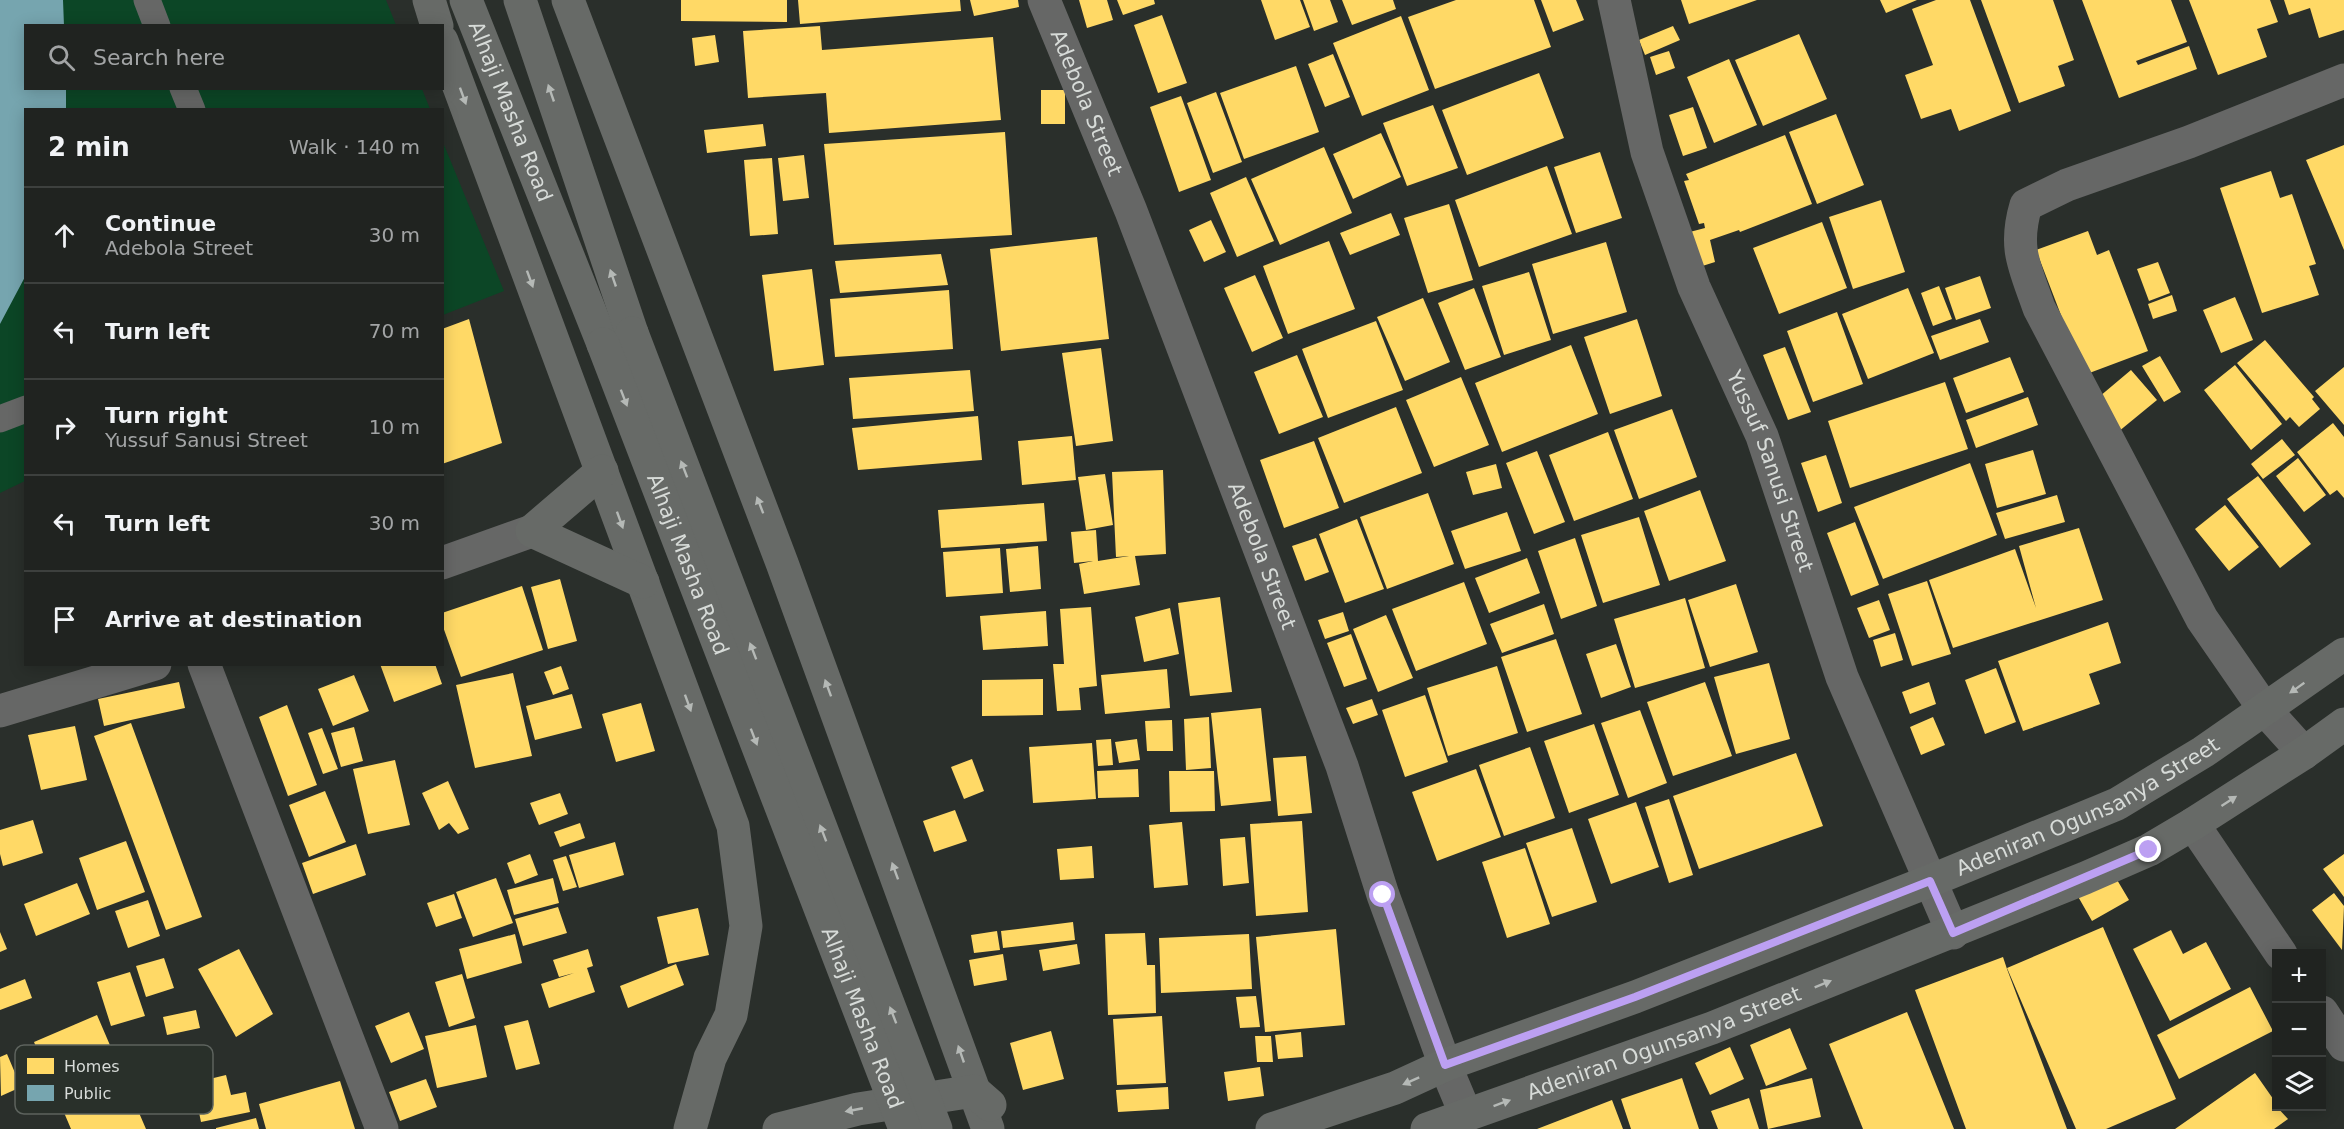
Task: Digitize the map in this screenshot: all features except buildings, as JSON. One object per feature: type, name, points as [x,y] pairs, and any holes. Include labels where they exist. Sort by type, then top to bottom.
[{"type":"street","points":[[429,0],[436,24]]},
{"type":"street","name":"Alhaji Masha Road","points":[[466,0],[617,338],[936,1129]]},
{"type":"street","name":"Alhaji Masha Road","points":[[520,0],[617,338],[905,1129]]},
{"type":"street","points":[[568,0],[782,563],[988,1129]]},
{"type":"street","name":"Adebola Street","points":[[1044,0],[1131,211],[1342,766],[1383,895],[1445,1065],[1466,1115]]},
{"type":"street","name":"Yussuf Sanusi Street","points":[[1614,0],[1647,152],[1690,276],[1762,436],[1842,677],[1953,933]]},
{"type":"street","points":[[444,46],[733,826],[746,926],[732,1015],[710,1058],[690,1129]]},
{"type":"street","points":[[2304,753],[2265,710],[2202,620],[2038,308],[2020,254],[2020,227],[2026,205],[2067,185],[2189,142],[2344,80]]},
{"type":"street","points":[[444,562],[532,531],[602,471]]},
{"type":"street","points":[[532,531],[643,582]]},
{"type":"street","name":"Adeniran Ogunsanya Street","points":[[1272,1129],[1395,1088],[1445,1065],[1635,997],[1930,881],[2117,804],[2203,752],[2344,654]]},
{"type":"street","points":[[0,711],[149,666]]},
{"type":"street","points":[[205,666],[382,1129]]},
{"type":"street","name":"Adeniran Ogunsanya Street","points":[[1427,1129],[1712,1028],[1953,933],[2149,850],[2304,753],[2344,724]]},
{"type":"street","points":[[2193,824],[2278,949]]},
{"type":"street","points":[[2326,1018],[2344,1045]]},
{"type":"street","points":[[779,1129],[858,1109],[974,1091],[988,1102],[1011,1129]]},
{"type":"lane","points":[[147,0],[156,24]]},
{"type":"lane","points":[[184,90],[191,108]]},
{"type":"lane","points":[[0,419],[24,410]]},
{"type":"green space","points":[[0,0],[386,0],[396,24],[24,24],[24,90],[422,90],[430,108],[24,108],[24,481],[0,493]]},
{"type":"green space","points":[[444,145],[504,291],[444,315]]},
{"type":"route","points":[[1383,895],[1445,1065],[1635,997],[1930,881],[1953,933],[2149,850]]}]
